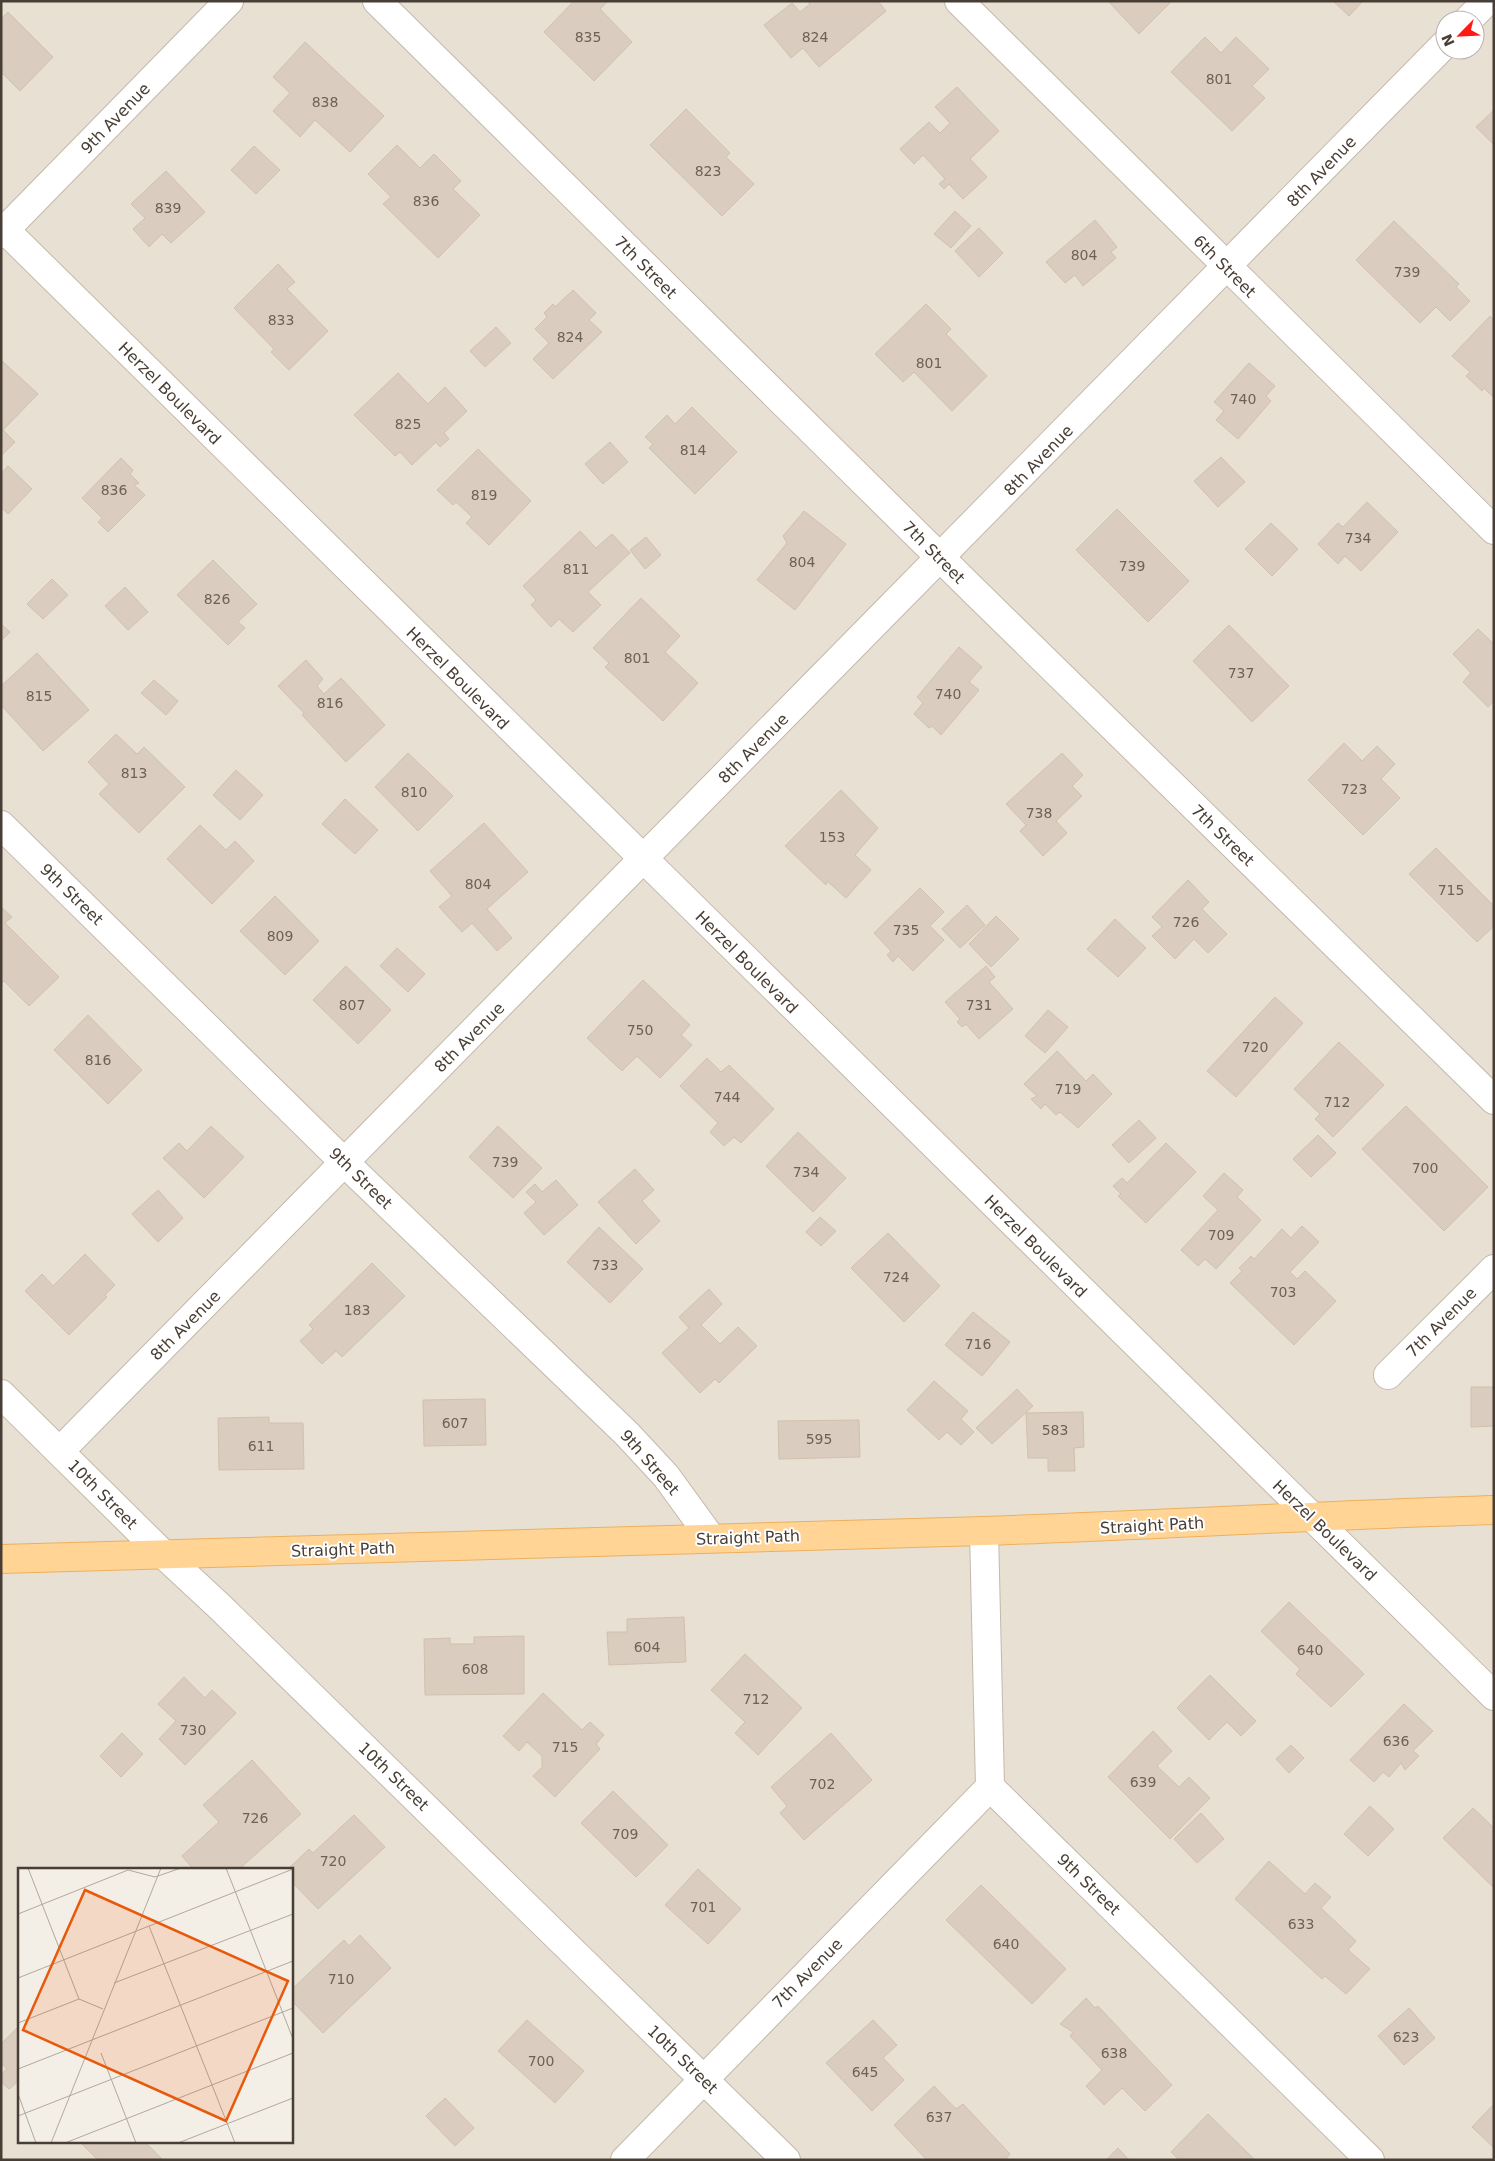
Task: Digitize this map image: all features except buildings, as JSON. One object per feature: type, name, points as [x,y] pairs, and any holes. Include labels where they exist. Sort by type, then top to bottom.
[{"type":"main road","name":"Straight Path","points":[[1,1559],[984,1531],[1494,1510]]},
{"type":"street","name":"9th Avenue","points":[[2,230],[229,1]]},
{"type":"street","name":"7th Street","points":[[377,1],[1494,1100]]},
{"type":"street","name":"6th Street","points":[[958,1],[1226,268],[1494,530]]},
{"type":"street","points":[[1478,10],[1487,1]]},
{"type":"street","name":"8th Avenue","points":[[60,1451],[1435,54]]},
{"type":"street","name":"Herzel Boulevard","points":[[2,230],[1494,1696]]},
{"type":"street","name":"9th Street","points":[[1,825],[344,1163],[627,1434],[666,1476],[711,1538]]},
{"type":"street","name":"7th Avenue","points":[[1388,1375],[1494,1269]]},
{"type":"street","name":"10th Street","points":[[1,1394],[786,2160]]},
{"type":"street","points":[[984,1531],[990,1787]]},
{"type":"street","name":"9th Street","points":[[990,1787],[1370,2160]]},
{"type":"street","name":"7th Avenue","points":[[625,2160],[990,1787]]},
{"type":"shaded area","points":[[1,1],[1494,1],[1494,2160],[1,2160]]}]
